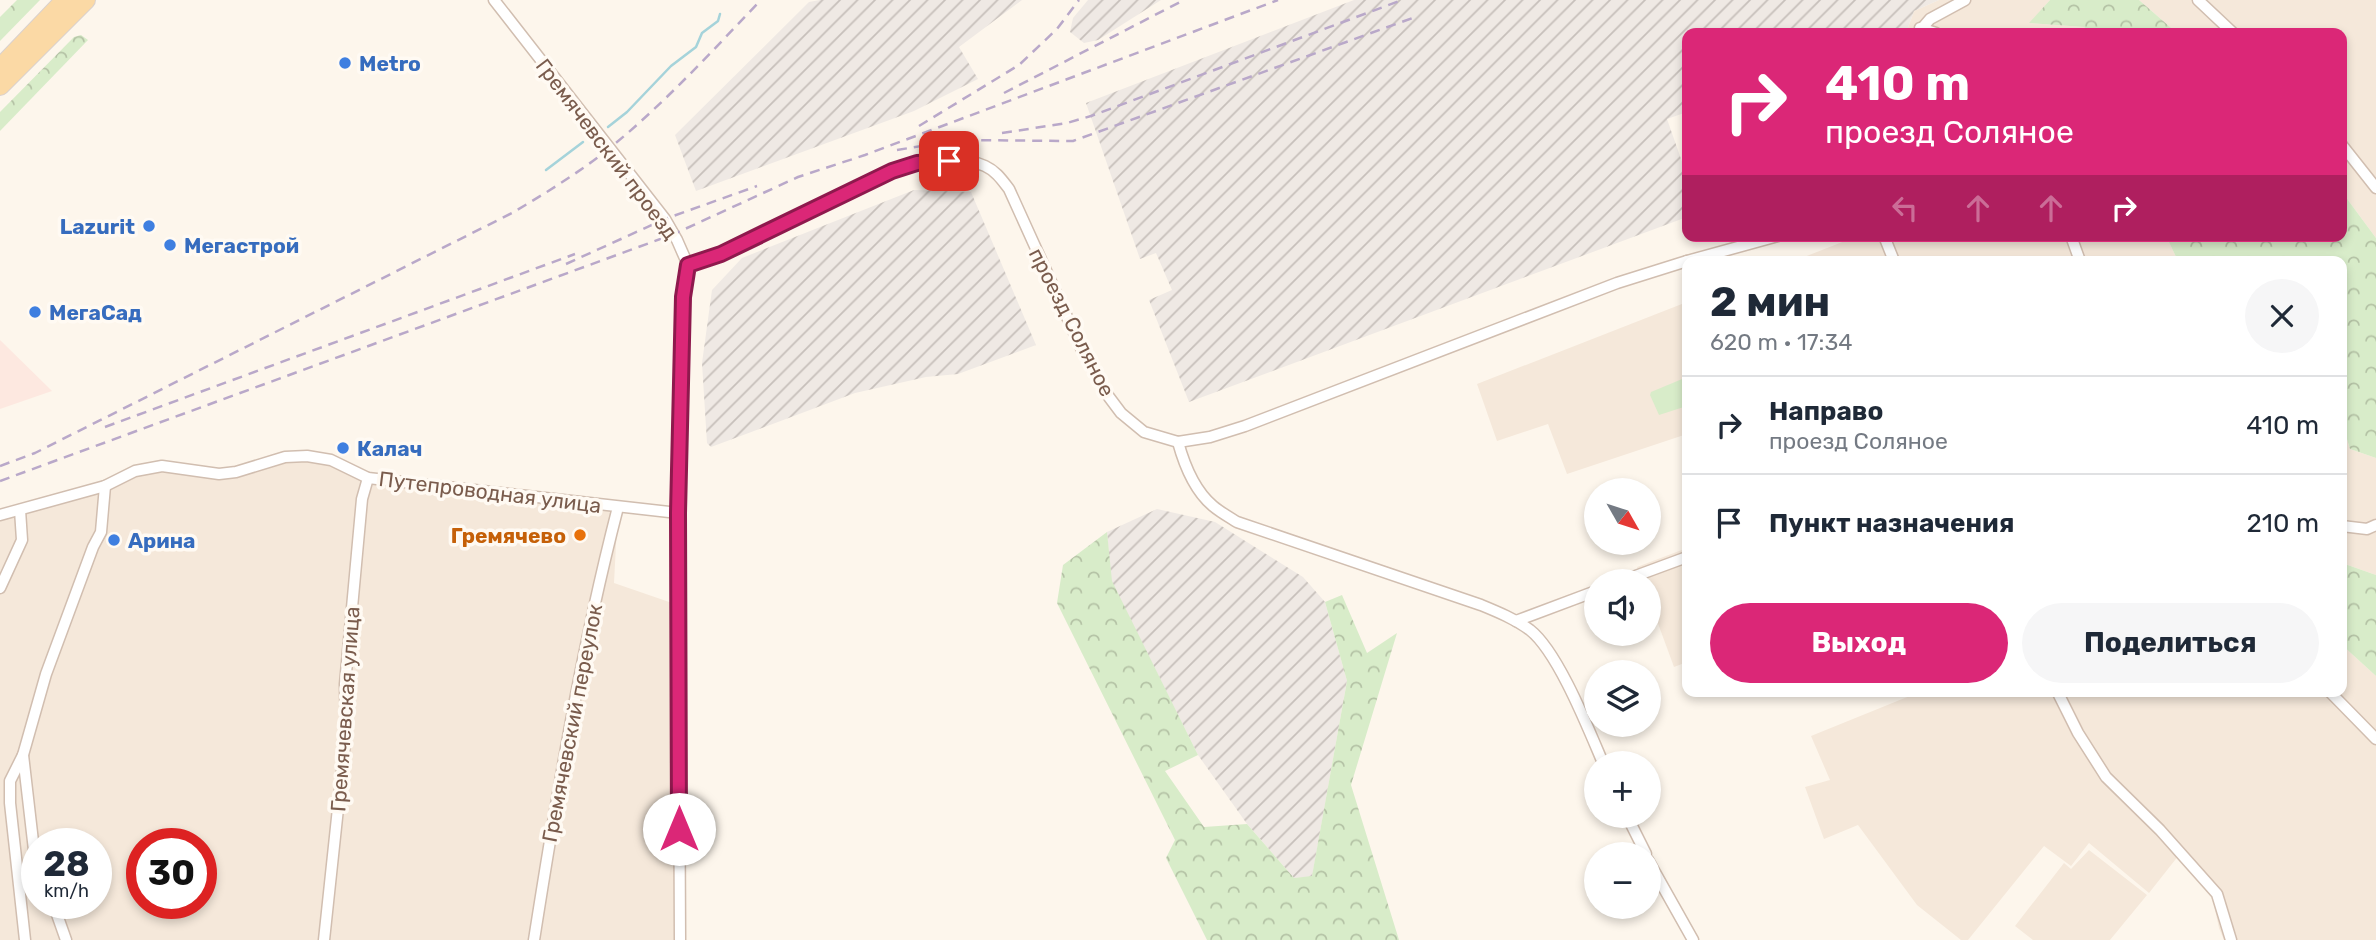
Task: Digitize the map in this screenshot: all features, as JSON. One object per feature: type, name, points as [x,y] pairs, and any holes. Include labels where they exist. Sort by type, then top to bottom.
[{"type":"main road","points":[[0,68],[65,7],[86,0]]},
{"type":"main road","points":[[0,86],[65,7]]},
{"type":"street","name":"Гремячевский проезд","points":[[494,0],[665,219],[688,265]]},
{"type":"street","points":[[1922,28],[1930,19],[1965,0]]},
{"type":"street","points":[[2199,0],[2228,28]]},
{"type":"street","points":[[2347,151],[2376,188]]},
{"type":"street","name":"проезд Соляное","points":[[688,265],[721,254],[892,171],[917,163],[976,162],[998,174],[1009,189],[1076,340],[1109,397],[1121,413],[1144,432],[1178,442],[1210,437],[1245,426],[1617,283],[1682,263]]},
{"type":"street","name":"проезд Соляное","points":[[1705,256],[1756,242]]},
{"type":"street","points":[[680,940],[678,513],[683,297],[688,265]]},
{"type":"street","points":[[1178,442],[1184,463],[1203,495],[1213,506],[1237,522],[1481,605],[1517,621],[1539,638],[1553,657],[1597,751]]},
{"type":"street","name":"Путепроводная улица","points":[[0,514],[105,486],[135,471],[162,466],[219,474],[236,472],[285,457],[307,456],[331,460],[368,478],[678,513]]},
{"type":"street","name":"Гремячевская улица","points":[[324,940],[346,733],[345,684],[349,630],[362,499],[368,478]]},
{"type":"street","points":[[25,940],[10,781],[23,755],[47,674],[93,547],[101,532],[105,486]]},
{"type":"street","name":"Гремячевский переулок","points":[[534,940],[566,740],[598,583],[618,507]]},
{"type":"street","points":[[0,588],[22,540],[20,510]]},
{"type":"street","points":[[2347,527],[2367,529],[2376,525]]},
{"type":"street","points":[[1654,569],[1682,559]]},
{"type":"street","points":[[1517,621],[1584,596]]},
{"type":"street","points":[[2060,697],[2078,733],[2106,777],[2160,830],[2217,894],[2231,940]]},
{"type":"street","points":[[2335,697],[2376,739]]},
{"type":"street","points":[[23,755],[31,828]]},
{"type":"street","points":[[1661,883],[1693,940]]},
{"type":"street","points":[[59,919],[66,940]]},
{"type":"shaded area","points":[[1022,0],[959,47],[978,79],[914,111],[696,191],[675,135],[809,2]]},
{"type":"shaded area","points":[[1088,0],[1161,0],[1098,40],[1084,43],[1070,32],[1073,18]]},
{"type":"shaded area","points":[[1354,0],[1939,0],[1914,11],[1908,28],[1682,28],[1682,114],[1667,119],[1682,162],[1682,219],[1189,402],[1149,300],[1172,290],[1156,253],[1140,259],[1086,103]]},
{"type":"shaded area","points":[[1939,0],[2050,0],[2030,23],[2085,28],[1908,28],[1914,11]]},
{"type":"shaded area","points":[[2139,0],[2376,0],[2376,238],[2347,199],[2347,28],[2171,28]]},
{"type":"shaded area","points":[[914,190],[971,192],[1036,345],[958,374],[926,377],[855,393],[711,447],[707,443],[702,363],[712,290],[742,258]]},
{"type":"shaded area","points":[[1842,242],[2169,242],[2176,256],[1807,256]]},
{"type":"shaded area","points":[[1682,304],[1682,436],[1567,474],[1548,424],[1497,441],[1477,384]]},
{"type":"shaded area","points":[[0,340],[52,391],[0,409]]},
{"type":"shaded area","points":[[2347,439],[2350,449],[2376,458],[2376,575],[2347,565]]},
{"type":"shaded area","points":[[307,456],[368,478],[618,507],[614,583],[675,604],[674,940],[0,940],[0,515],[162,466],[219,474]]},
{"type":"shaded area","points":[[1157,509],[1215,522],[1303,577],[1325,602],[1347,681],[1312,877],[1294,878],[1247,824],[1198,755],[1111,581],[1107,532]]},
{"type":"shaded area","points":[[1682,550],[1682,664],[1674,667],[1661,632],[1661,569],[1637,567]]},
{"type":"shaded area","points":[[2347,650],[2376,676],[2376,940],[2224,940],[2212,896],[2179,855],[2149,893],[2089,843],[2071,866],[2044,846],[1968,940],[1961,940],[1917,905],[1858,825],[1824,839],[1805,787],[1830,780],[1811,736],[1907,697],[2347,697]]},
{"type":"shaded area","points":[[2089,850],[2147,895],[2110,940],[2033,940],[2015,926],[2064,863],[2071,869]]},
{"type":"green space","points":[[17,0],[40,0],[0,41],[0,17]]},
{"type":"green space","points":[[2050,0],[2139,0],[2171,28],[2085,28],[2029,23]]},
{"type":"green space","points":[[81,35],[88,40],[0,131],[0,112],[74,37]]},
{"type":"green space","points":[[2347,199],[2376,238],[2376,458],[2350,449],[2347,439],[2347,256],[2176,256],[2169,242],[2347,242]]},
{"type":"green space","points":[[1682,379],[1682,408],[1659,415],[1651,392]]},
{"type":"green space","points":[[1107,532],[1112,581],[1198,755],[1165,771],[1204,827],[1247,824],[1294,878],[1312,876],[1347,681],[1325,602],[1342,595],[1367,653],[1397,633],[1351,785],[1399,940],[1207,940],[1166,858],[1175,840],[1057,603],[1063,565]]},
{"type":"green space","points":[[2347,565],[2376,575],[2376,676],[2347,650]]},
{"type":"waterway","points":[[608,127],[627,112],[671,66],[696,47],[702,33],[718,21],[720,14]]},
{"type":"waterway","points":[[546,170],[583,142]]},
{"type":"railway","points":[[0,466],[35,453],[537,198],[587,165],[631,130],[688,76],[761,0]]},
{"type":"railway","points":[[919,126],[1019,65],[1057,29],[1079,0]]},
{"type":"railway","points":[[1004,93],[1184,0]]},
{"type":"railway","points":[[0,481],[674,234],[798,177],[865,155],[1278,0]]},
{"type":"railway","points":[[1002,133],[1067,123],[1091,116],[1402,0]]},
{"type":"railway","points":[[897,150],[958,140],[1073,141],[1418,16]]},
{"type":"railway","points":[[566,264],[665,219],[757,186]]},
{"type":"railway","points":[[105,427],[575,254]]},
{"type":"place","name":"Metro","points":[[345,63]]},
{"type":"place","name":"Lazurit","points":[[149,226]]},
{"type":"place","name":"Мегастрой","points":[[170,245]]},
{"type":"place","name":"МегаСад","points":[[35,312]]},
{"type":"place","name":"Калач","points":[[343,448]]},
{"type":"place","name":"Гремячево","points":[[580,535]]},
{"type":"place","name":"Арина","points":[[114,540]]},
{"type":"route","points":[[679,829],[678,513],[683,297],[688,265],[721,254],[892,171],[917,163],[949,161]]}]
